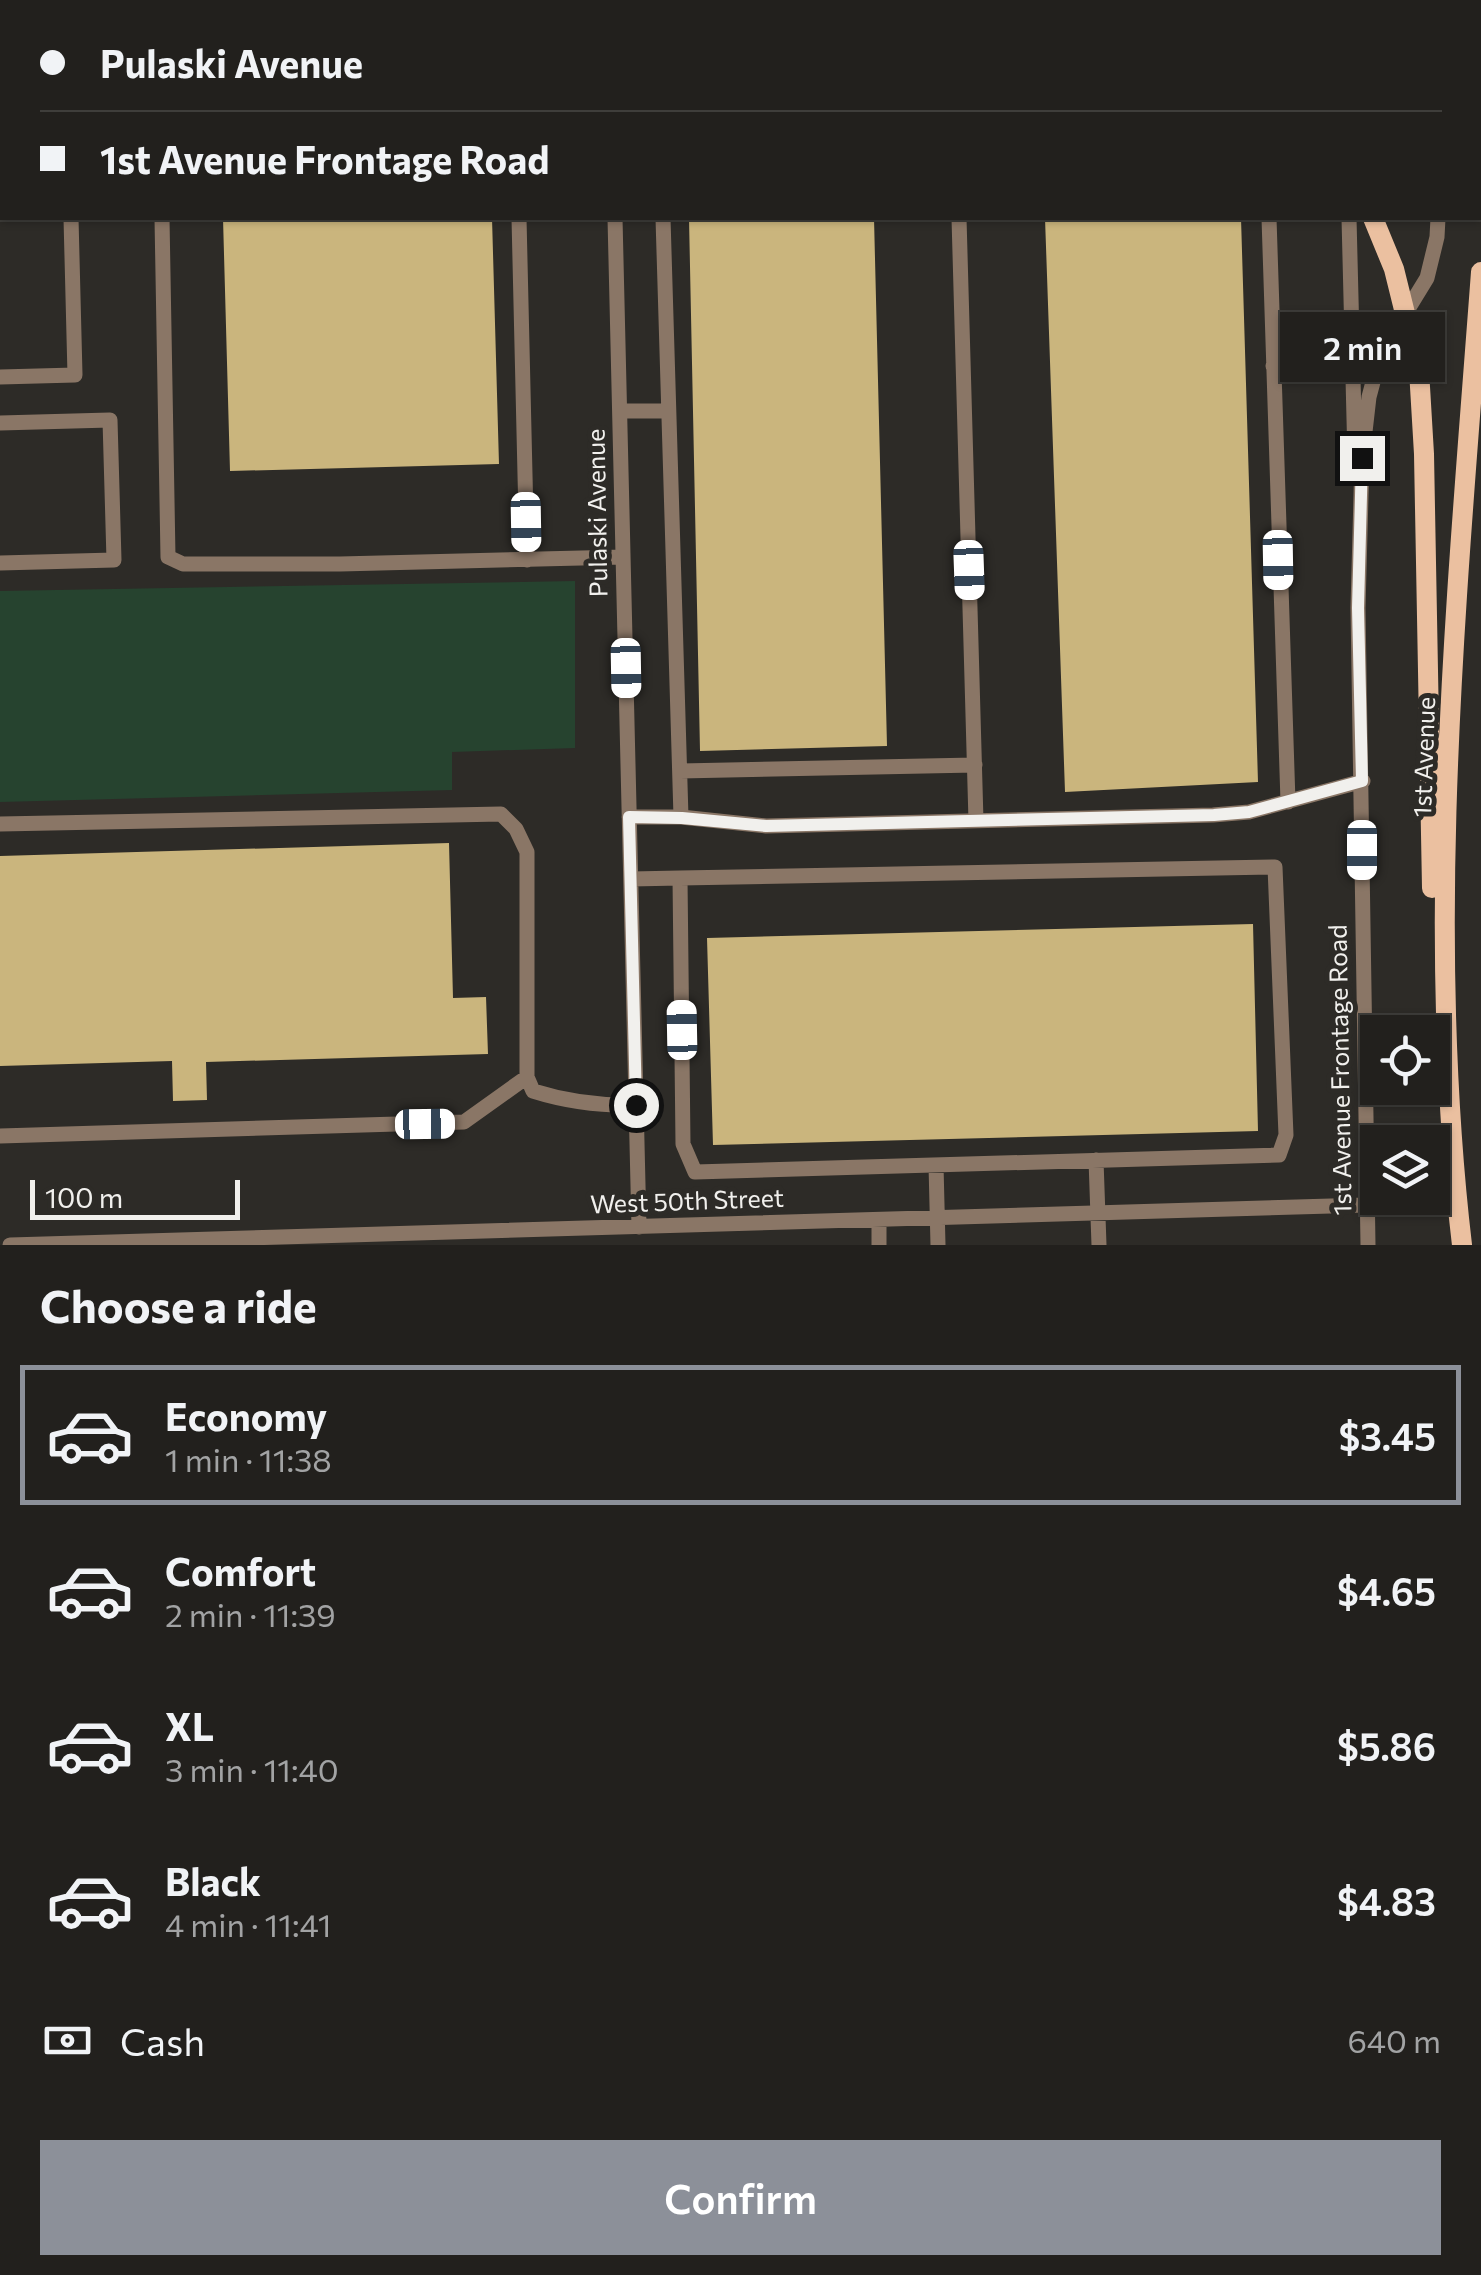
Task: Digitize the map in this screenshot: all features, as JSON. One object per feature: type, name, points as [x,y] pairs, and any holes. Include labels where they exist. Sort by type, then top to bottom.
[{"type":"main road","points":[[1375,220],[1394,269],[1419,370],[1432,891],[1444,1015]]},
{"type":"main road","name":"1st Avenue","points":[[1448,1015],[1446,804],[1481,272]]},
{"type":"main road","name":"1st Avenue","points":[[1450,1083],[1462,1245]]},
{"type":"street","points":[[0,378],[75,376],[71,220]]},
{"type":"street","points":[[162,220],[168,558],[182,564],[623,557]]},
{"type":"street","points":[[519,220],[527,560]]},
{"type":"street","name":"Pulaski Avenue","points":[[615,220],[638,1227]]},
{"type":"street","points":[[663,220],[682,818]]},
{"type":"street","points":[[959,220],[976,822]]},
{"type":"street","points":[[1269,220],[1288,802]]},
{"type":"street","name":"1st Avenue Frontage Road","points":[[1348,220],[1358,535],[1364,1125]]},
{"type":"street","name":"1st Avenue Frontage Road","points":[[1358,535],[1369,397],[1389,340],[1427,278],[1438,220]]},
{"type":"street","points":[[1273,366],[1350,368]]},
{"type":"street","points":[[620,411],[668,411]]},
{"type":"street","points":[[0,424],[110,420],[114,560],[0,563]]},
{"type":"street","points":[[680,771],[975,765]]},
{"type":"street","points":[[629,817],[766,826],[1214,815],[1249,812],[1362,781]]},
{"type":"street","points":[[0,824],[501,814],[516,829],[526,852],[526,1077],[533,1091],[563,1100],[598,1106],[636,1105]]},
{"type":"street","points":[[630,879],[680,878],[1275,867],[1286,1135],[1278,1155],[695,1172],[683,1144],[680,878]]},
{"type":"street","points":[[0,1136],[464,1122],[526,1077]]},
{"type":"street","points":[[1096,1160],[1099,1245]]},
{"type":"street","points":[[936,1165],[938,1245]]},
{"type":"street","name":"West 50th Street","points":[[10,1245],[525,1238],[638,1227],[1360,1205]]},
{"type":"street","name":"1st Avenue Frontage Road","points":[[1366,1215],[1368,1245]]},
{"type":"street","points":[[879,1220],[879,1245]]},
{"type":"green space","points":[[575,581],[575,748],[452,752],[452,790],[0,802],[0,591]]},
{"type":"building","points":[[223,220],[492,220],[499,464],[230,471]]},
{"type":"building","points":[[689,220],[874,220],[887,746],[700,751]]},
{"type":"building","points":[[1045,220],[1241,220],[1258,782],[1065,792]]},
{"type":"building","points":[[449,843],[453,998],[486,997],[488,1054],[206,1062],[207,1100],[173,1101],[172,1061],[0,1066],[0,856]]},
{"type":"building","points":[[1253,924],[1258,1131],[713,1145],[707,938]]},
{"type":"route","points":[[636,1105],[629,817],[766,826],[1214,815],[1249,812],[1362,781],[1358,608],[1362,458]]}]
